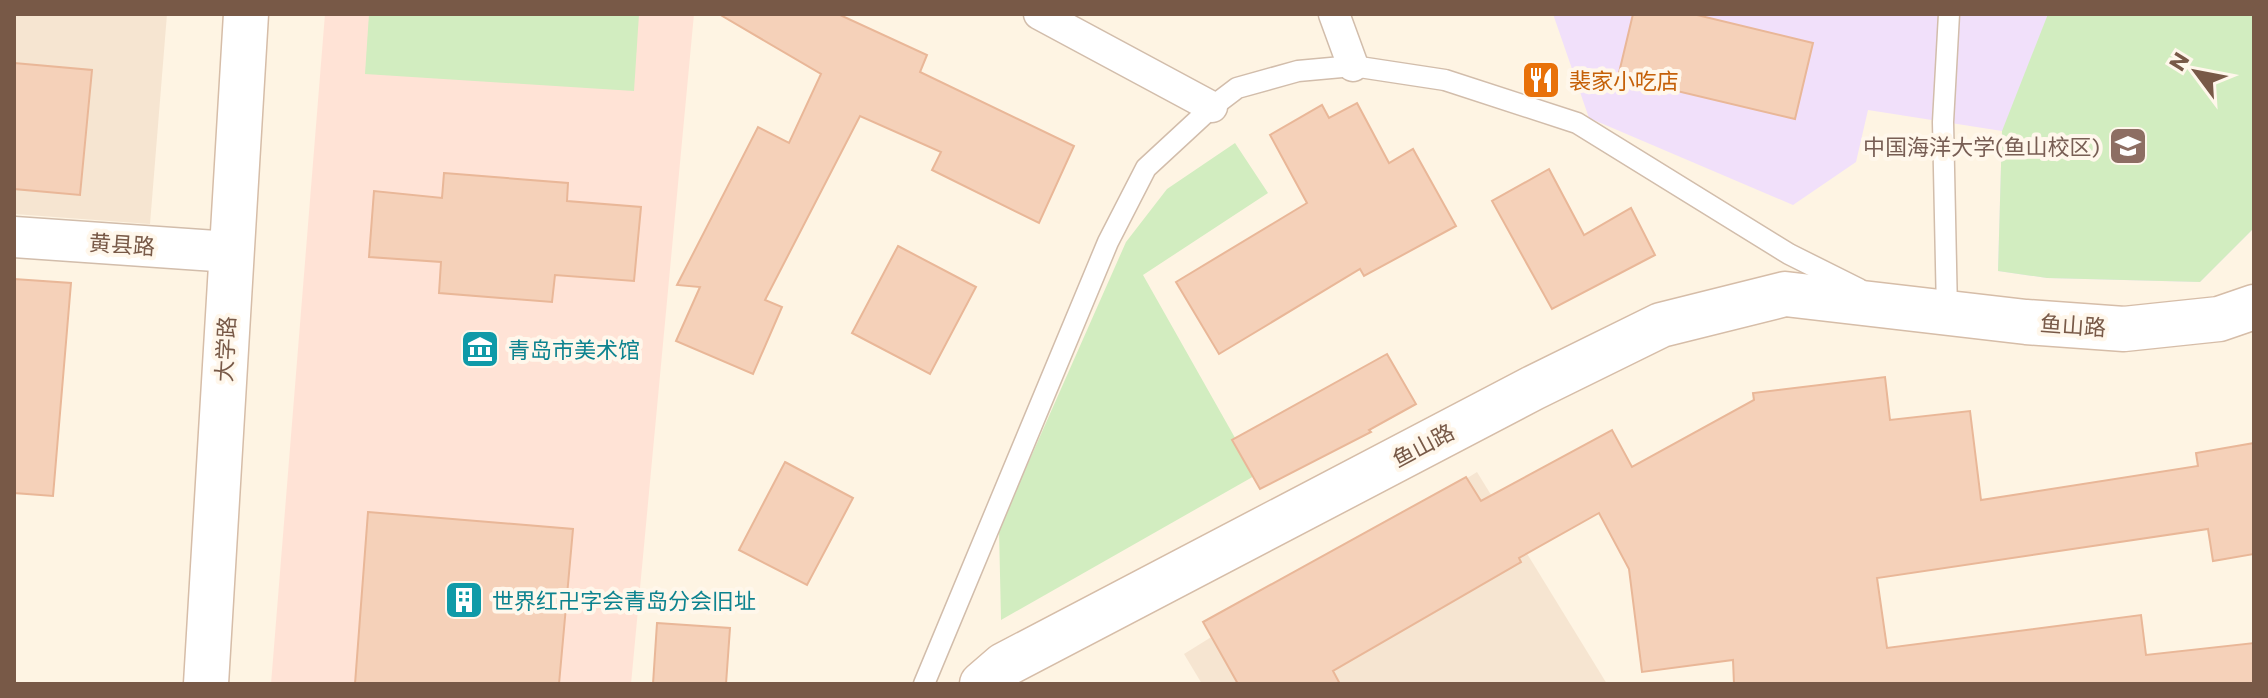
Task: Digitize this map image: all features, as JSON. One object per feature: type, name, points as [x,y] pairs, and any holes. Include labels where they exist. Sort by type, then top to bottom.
[{"type":"main road","name":"大学路","points":[[206,684],[246,14]]},
{"type":"main road","name":"鱼山路","points":[[982,684],[1004,665],[1533,388],[1661,325],[1785,294],[2124,329],[2219,319],[2254,307]]},
{"type":"street","points":[[1039,14],[1212,107]]},
{"type":"street","points":[[1334,14],[1353,66]]},
{"type":"street","name":"黄县路","points":[[14,237],[230,252]]},
{"type":"lane","points":[[1947,312],[1943,122],[1949,14]]},
{"type":"lane","name":"鱼山路","points":[[924,684],[1108,242],[1146,168],[1237,88],[1298,71],[1353,66],[1445,80],[1577,123],[1789,254],[1891,306]]},
{"type":"shaded area","points":[[14,14],[167,14],[150,224],[14,214]]},
{"type":"shaded area","name":"青岛市美术馆","points":[[325,14],[694,14],[631,684],[271,684]]},
{"type":"shaded area","name":"中国海洋大学(鱼山校区)","points":[[1553,14],[2254,14],[2254,228],[2200,282],[2047,278],[1998,271],[2002,131],[1868,110],[1856,162],[1793,205],[1589,118]]},
{"type":"shaded area","points":[[1477,472],[1607,684],[1202,684],[1184,654]]},
{"type":"green space","points":[[369,14],[639,14],[634,91],[365,74]]},
{"type":"green space","points":[[2048,14],[2254,14],[2254,228],[2200,282],[2047,278],[1998,271],[2002,131]]},
{"type":"green space","points":[[1235,143],[1268,193],[1143,275],[1256,475],[1001,620],[999,529],[1126,242],[1167,189]]},
{"type":"building","points":[[719,14],[838,14],[927,55],[920,72],[1074,146],[1039,223],[932,170],[941,152],[860,116],[765,300],[782,307],[753,374],[676,341],[700,287],[677,285],[758,127],[789,143],[821,74]]},
{"type":"building","points":[[1633,14],[1693,14],[1813,43],[1795,119],[1618,77]]},
{"type":"building","points":[[14,63],[92,70],[80,195],[14,189]]},
{"type":"building","points":[[1357,103],[1389,163],[1413,149],[1456,226],[1364,276],[1360,269],[1219,354],[1176,282],[1307,203],[1270,135],[1322,105],[1329,118]]},
{"type":"building","points":[[1549,169],[1584,235],[1631,208],[1655,255],[1552,309],[1492,201]]},
{"type":"building","points":[[444,173],[568,183],[567,201],[641,207],[634,281],[555,275],[552,302],[439,293],[441,262],[369,257],[374,191],[442,198]]},
{"type":"building","points":[[898,246],[976,287],[930,374],[852,333]]},
{"type":"building","points":[[14,279],[71,283],[53,496],[14,493]]},
{"type":"building","points":[[1387,354],[1416,404],[1369,430],[1371,432],[1260,489],[1232,440]]},
{"type":"building","points":[[1885,377],[1890,420],[1970,411],[1981,500],[2198,466],[2196,453],[2254,443],[2254,554],[2213,561],[2208,529],[1877,578],[1887,648],[2141,615],[2146,655],[2254,643],[2254,684],[1734,684],[1733,660],[1642,672],[1629,569],[1599,513],[1333,671],[1340,684],[1238,684],[1203,622],[1466,477],[1481,501],[1612,430],[1632,467],[1754,400],[1753,393]]},
{"type":"building","points":[[785,462],[853,498],[807,585],[739,550]]},
{"type":"building","name":"世界红卍字会青岛分会旧址","points":[[368,512],[573,529],[559,684],[355,684]]},
{"type":"building","points":[[657,623],[730,628],[726,684],[653,684]]},
{"type":"place","name":"裴家小吃店","points":[[1541,80]]},
{"type":"place","name":"中国海洋大学(鱼山校区)","points":[[2128,146]]},
{"type":"place","name":"青岛市美术馆","points":[[480,349]]},
{"type":"place","name":"世界红卍字会青岛分会旧址","points":[[464,600]]}]
